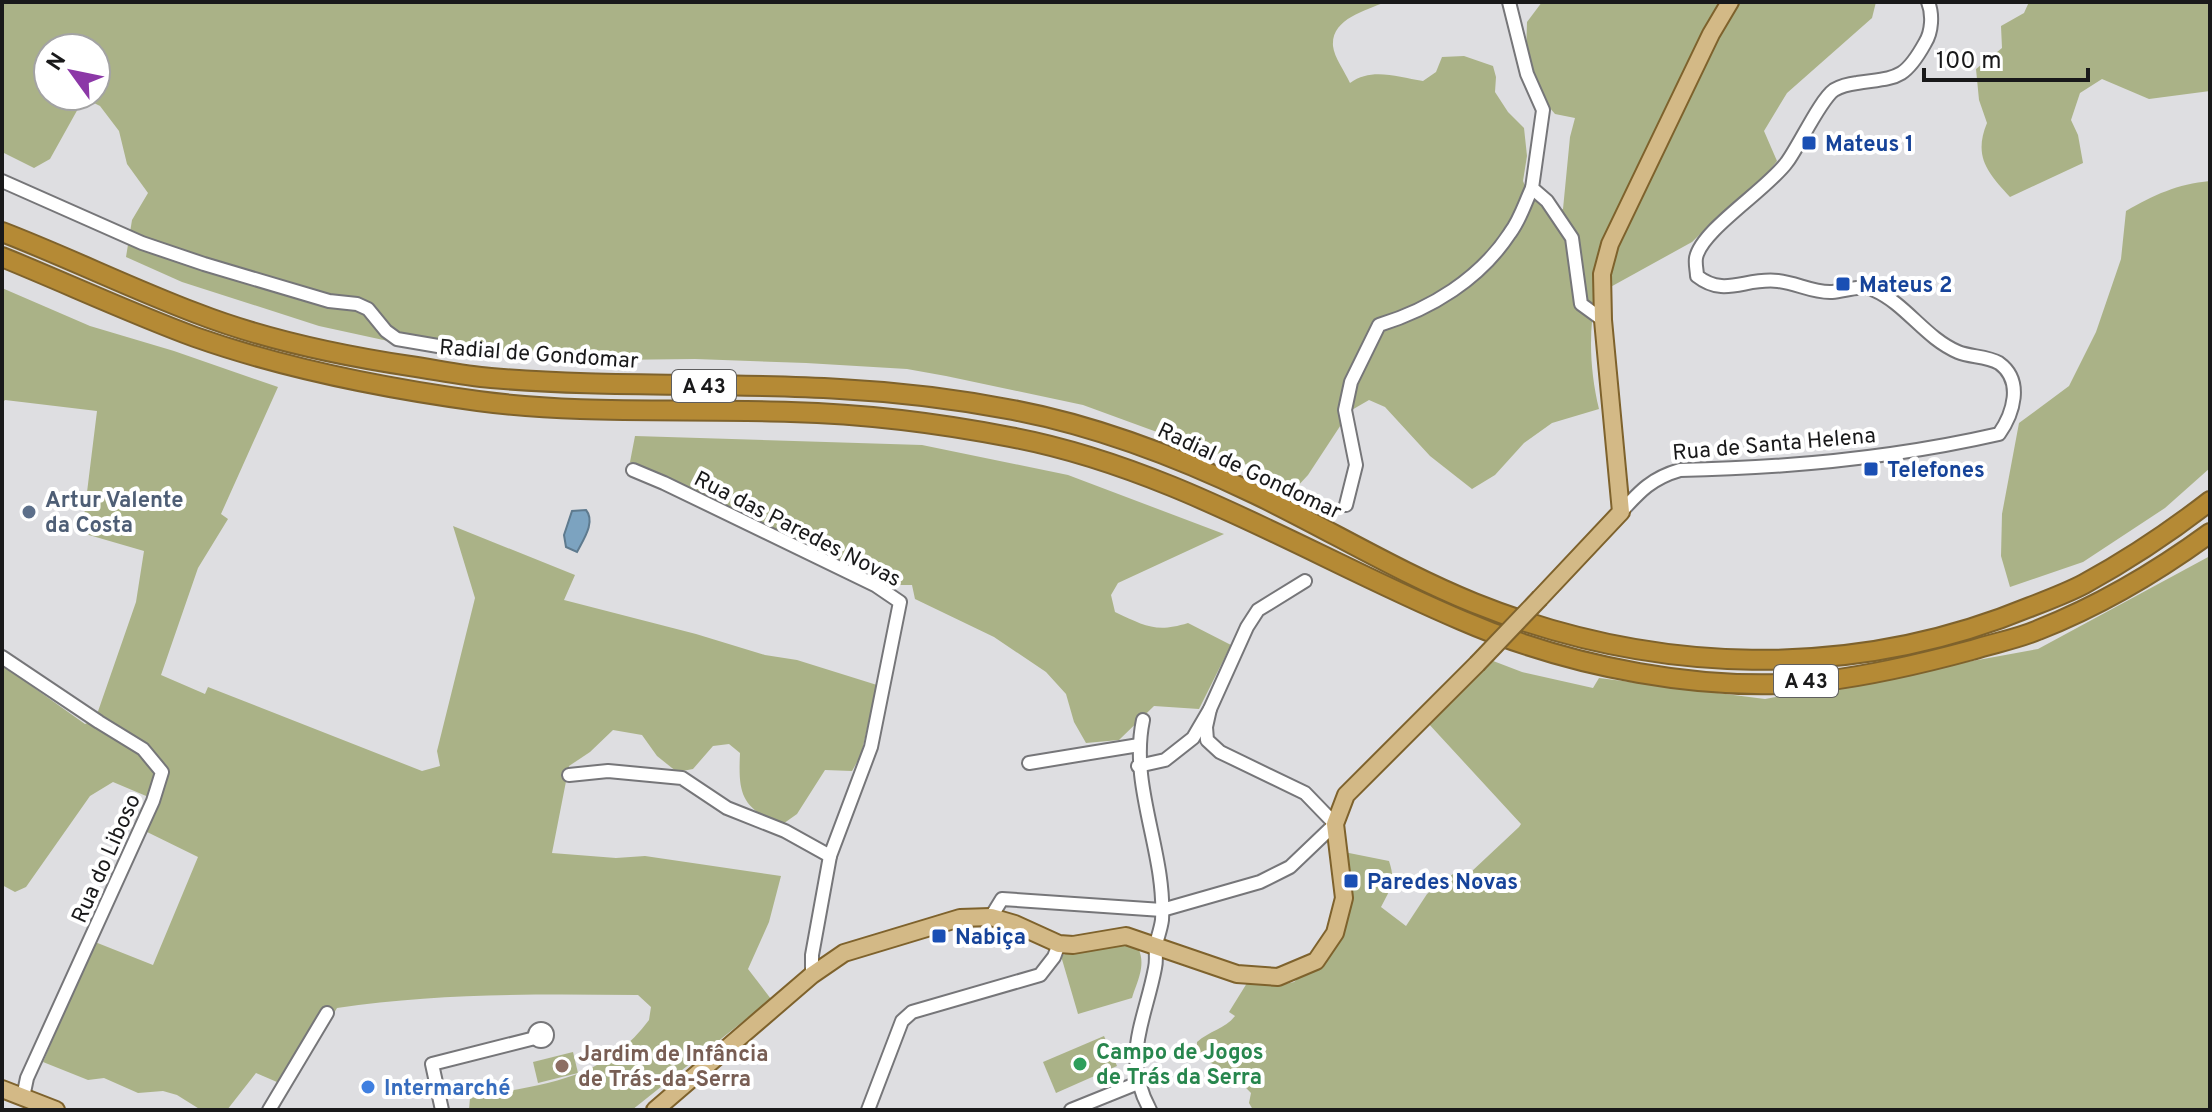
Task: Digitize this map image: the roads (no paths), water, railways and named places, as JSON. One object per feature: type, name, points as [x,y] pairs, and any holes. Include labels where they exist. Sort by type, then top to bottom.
[{"type":"highway","name":"Radial de Gondomar","points":[[2,232],[199,314],[281,341],[348,356],[486,378],[618,385],[838,388],[924,395],[1033,414],[1100,432],[1184,462],[1471,602],[1547,629],[1621,647],[1687,657],[1814,659],[1904,648],[1994,622],[2080,586],[2167,533],[2210,501]]},
{"type":"highway","name":"Radial de Gondomar","points":[[2,257],[195,336],[274,360],[370,383],[482,402],[598,410],[791,412],[875,417],[954,427],[1032,442],[1091,458],[1171,487],[1264,527],[1466,623],[1534,648],[1617,669],[1685,679],[1823,681],[1934,661],[2036,631],[2116,594],[2210,533]]},
{"type":"main road","points":[[1621,512],[1603,320],[1602,274],[1610,244],[1711,34],[1730,2]]},
{"type":"main road","name":"Rua de Santa Helena","points":[[1335,824],[1346,795],[1477,664],[1621,512]]},
{"type":"main road","points":[[655,1110],[812,975],[844,953],[960,918],[991,917],[1059,944],[1073,945],[1126,936],[1237,974],[1278,977],[1316,961],[1335,933],[1344,898],[1335,824]]},
{"type":"main road","points":[[2,1089],[56,1110]]},
{"type":"street","points":[[1346,505],[1356,465],[1345,410],[1351,382],[1379,325],[1412,315],[1456,288],[1490,259],[1512,231],[1532,188],[1543,110],[1527,74],[1509,2]]},
{"type":"street","name":"Rua de Santa Helena","points":[[1621,512],[1639,492],[1660,476],[1680,470],[1820,464],[1905,452],[1999,434],[2011,417],[2015,393],[2009,375],[1998,363],[1958,352],[1932,336],[1901,307],[1872,289],[1821,291],[1782,281],[1757,279],[1732,286],[1710,286],[1697,276],[1696,256],[1716,227],[1764,188],[1786,164],[1832,91],[1846,85],[1886,80],[1905,72],[1916,59],[1930,35],[1928,2]]},
{"type":"street","points":[[2,181],[155,247],[329,301],[357,304],[368,309],[397,339],[473,352],[486,350]]},
{"type":"street","points":[[1532,188],[1547,201],[1572,238],[1581,304],[1603,320]]},
{"type":"street","name":"Rua das Paredes Novas","points":[[633,470],[875,585],[900,602],[871,747],[830,856],[812,955],[812,975]]},
{"type":"street","points":[[1138,766],[1165,760],[1193,738],[1258,610],[1305,581]]},
{"type":"street","name":"Rua do Liboso","points":[[2,657],[143,749],[162,772],[153,801],[27,1078],[23,1097]]},
{"type":"street","points":[[991,917],[1002,899],[1162,910],[1260,882],[1290,867],[1335,824],[1305,793],[1220,752],[1207,740],[1210,709]]},
{"type":"street","points":[[1143,720],[1138,766],[1150,819],[1162,910],[1156,966],[1134,1053],[1138,1083],[1150,1110]]},
{"type":"street","points":[[1029,763],[1139,745]]},
{"type":"street","points":[[569,775],[608,771],[682,778],[727,808],[785,831],[830,856]]},
{"type":"street","points":[[868,1110],[902,1021],[912,1012],[1040,975],[1054,957],[1059,944]]},
{"type":"street","points":[[269,1110],[327,1013]]},
{"type":"street","points":[[442,1110],[432,1064],[535,1038]]},
{"type":"street","points":[[1071,1110],[1138,1083]]},
{"type":"water","points":[[586,510],[589,525],[577,552],[566,547],[564,535],[572,511]]},
{"type":"place","name":"Mateus 1","points":[[1809,143]]},
{"type":"place","name":"Mateus 2","points":[[1843,284]]},
{"type":"place","name":"Telefones","points":[[1871,469]]},
{"type":"place","name":"Artur Valente da Costa","points":[[29,512]]},
{"type":"place","name":"Paredes Novas","points":[[1351,881]]},
{"type":"place","name":"Nabiça","points":[[939,936]]},
{"type":"place","name":"Campo de Jogos de Trás da Serra","points":[[1080,1064]]},
{"type":"place","name":"Jardim de Infância de Trás-da-Serra","points":[[562,1066]]},
{"type":"place","name":"Intermarché","points":[[368,1087]]}]
